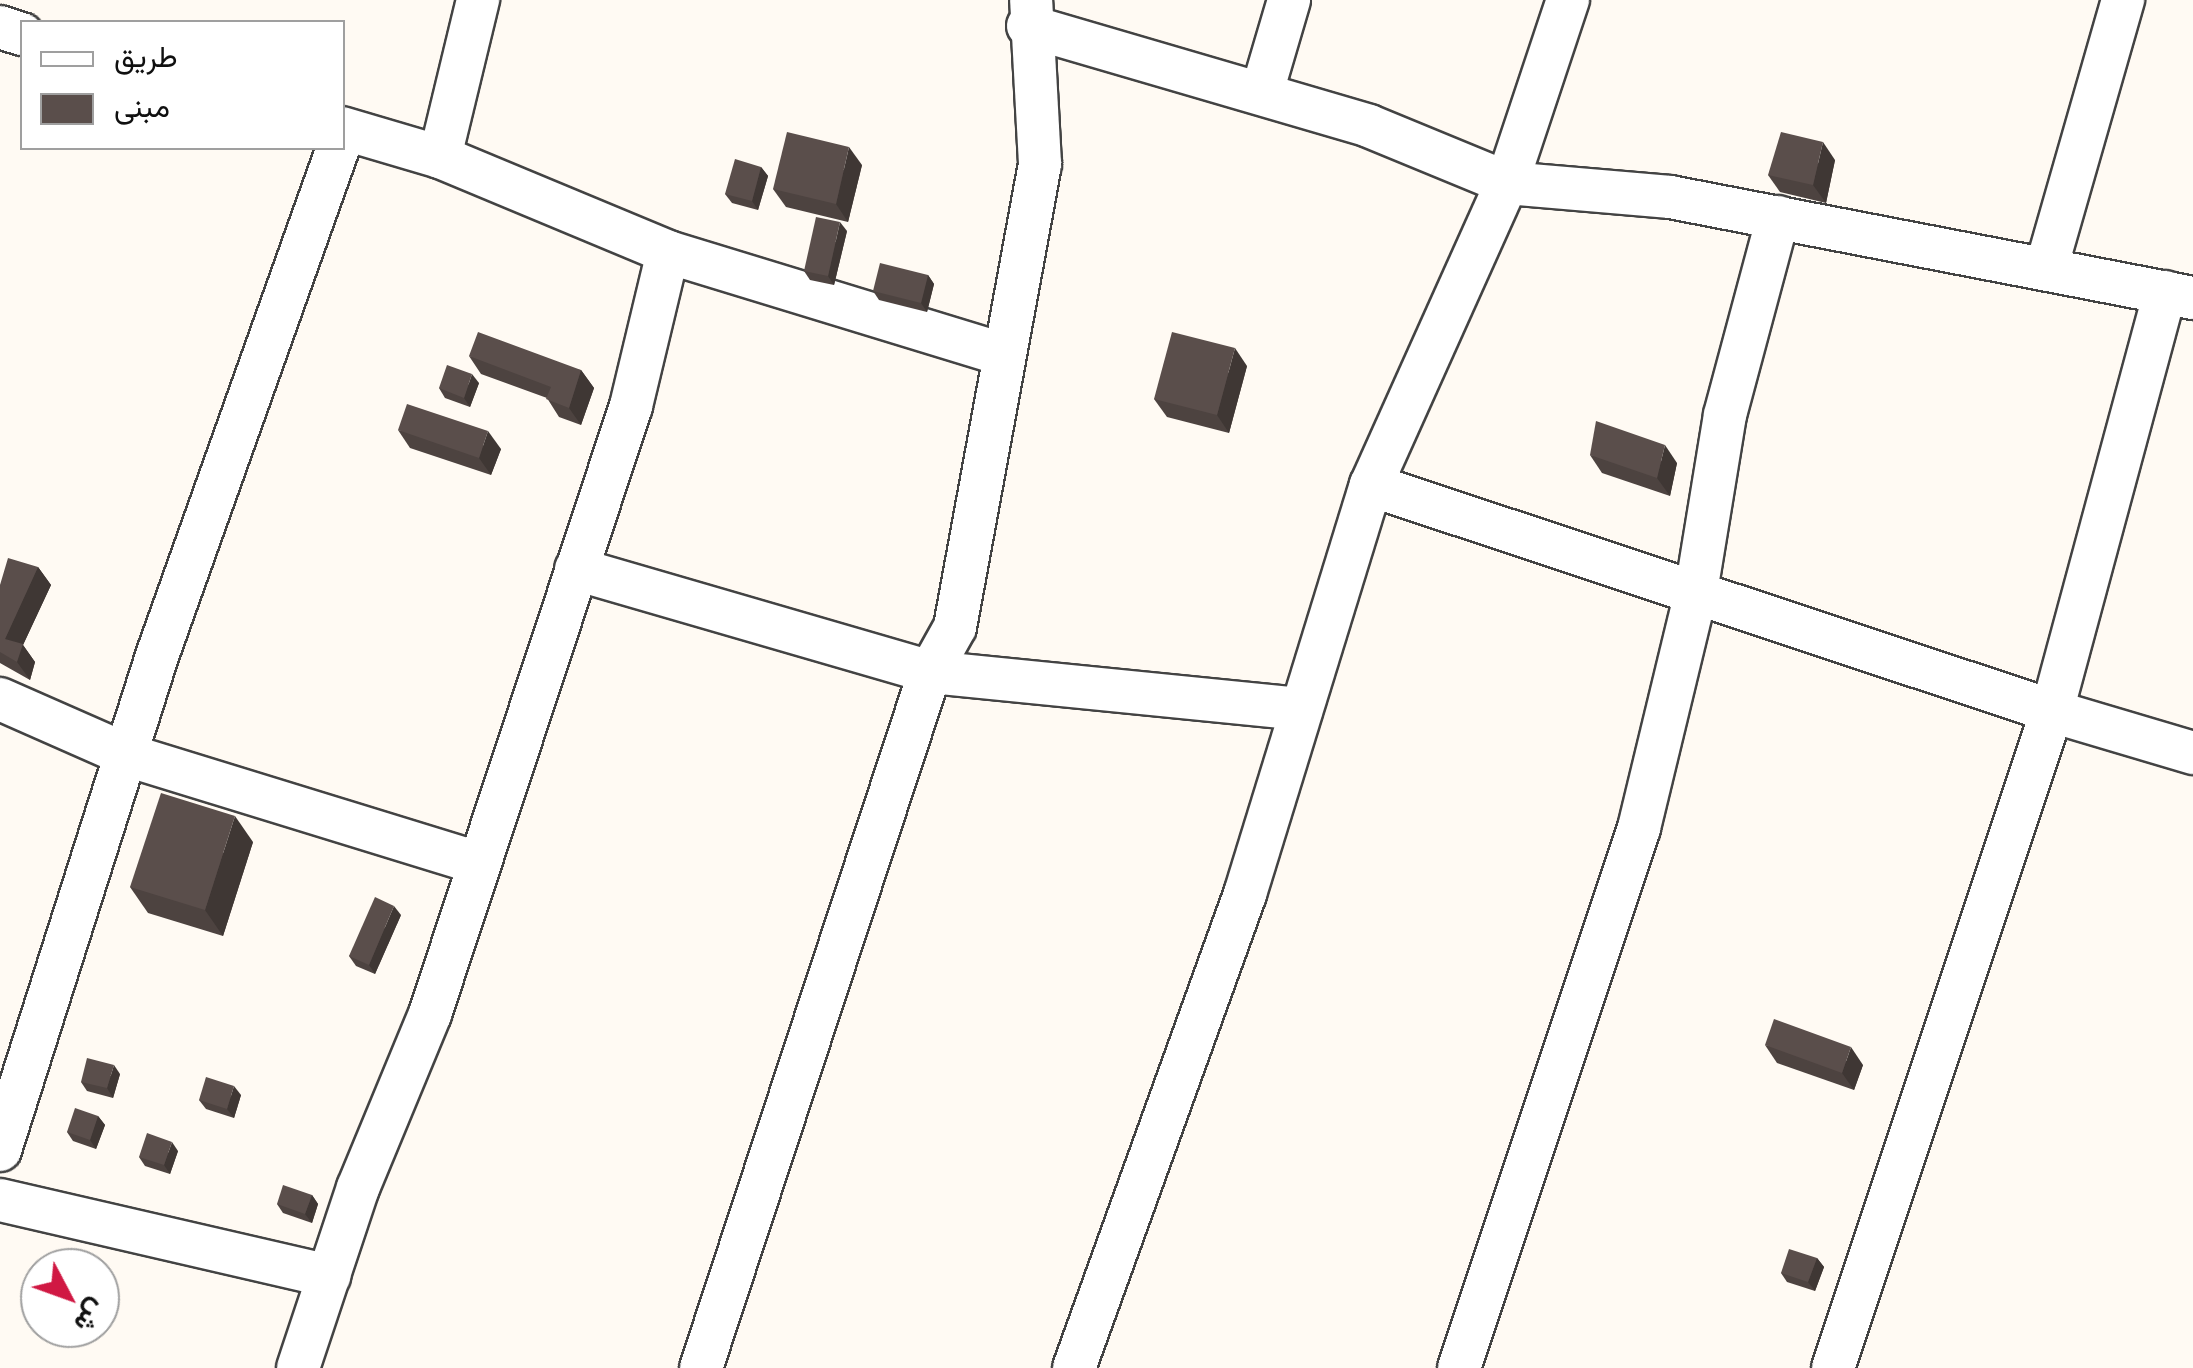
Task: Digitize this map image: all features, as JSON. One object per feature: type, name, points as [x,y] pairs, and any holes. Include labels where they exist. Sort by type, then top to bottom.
[{"type":"street","points":[[440,157],[478,0]]},
{"type":"street","points":[[1262,92],[1288,0]]},
{"type":"street","points":[[1074,1368],[1246,894],[1371,485],[1507,183],[1568,0]]},
{"type":"street","points":[[2047,264],[2123,0]]},
{"type":"street","points":[[702,1368],[930,672],[955,627],[1002,354],[1040,164],[1030,13],[1138,64],[1262,92],[1507,183],[1590,184],[2047,264],[2179,295],[2052,711],[1833,1368]]},
{"type":"street","points":[[345,136],[440,157],[668,252],[1002,354]]},
{"type":"street","points":[[0,1150],[128,755],[337,150]]},
{"type":"street","points":[[1459,1368],[1639,828],[1696,592],[1725,415],[1778,217]]},
{"type":"street","points":[[298,1368],[478,863],[631,406],[668,252]]},
{"type":"street","points":[[1371,485],[2052,711],[2193,753]]},
{"type":"street","points":[[576,569],[930,672],[1300,709]]},
{"type":"street","points":[[0,699],[128,755],[478,863]]},
{"type":"street","points":[[0,1200],[329,1276]]},
{"type":"building","points":[[787,132],[849,147],[836,204],[773,189]]},
{"type":"building","points":[[1781,132],[1823,142],[1813,185],[1768,175]]},
{"type":"building","points":[[735,159],[761,167],[752,201],[725,194]]},
{"type":"building","points":[[816,217],[840,222],[828,276],[804,271]]},
{"type":"building","points":[[880,263],[928,275],[921,303],[873,291]]},
{"type":"building","points":[[478,332],[581,370],[569,408],[546,399],[551,387],[469,356]]},
{"type":"building","points":[[1172,332],[1235,348],[1217,415],[1154,399]]},
{"type":"building","points":[[447,365],[472,374],[464,398],[439,388]]},
{"type":"building","points":[[407,404],[488,431],[479,458],[398,430]]},
{"type":"building","points":[[1596,421],[1665,445],[1657,478],[1590,455]]},
{"type":"building","points":[[8,558],[38,567],[5,639],[23,644],[17,662],[0,652],[0,585]]},
{"type":"building","points":[[161,793],[235,816],[205,910],[130,887]]},
{"type":"building","points":[[375,897],[394,906],[369,965],[349,956]]},
{"type":"building","points":[[1774,1019],[1851,1047],[1842,1073],[1765,1045]]},
{"type":"building","points":[[87,1058],[114,1065],[107,1088],[81,1082]]},
{"type":"building","points":[[206,1077],[234,1086],[227,1109],[199,1100]]},
{"type":"building","points":[[75,1108],[98,1116],[90,1140],[67,1132]]},
{"type":"building","points":[[147,1133],[172,1142],[164,1165],[139,1157]]},
{"type":"building","points":[[283,1185],[312,1195],[305,1214],[277,1204]]},
{"type":"building","points":[[1789,1249],[1817,1258],[1808,1282],[1781,1273]]}]
